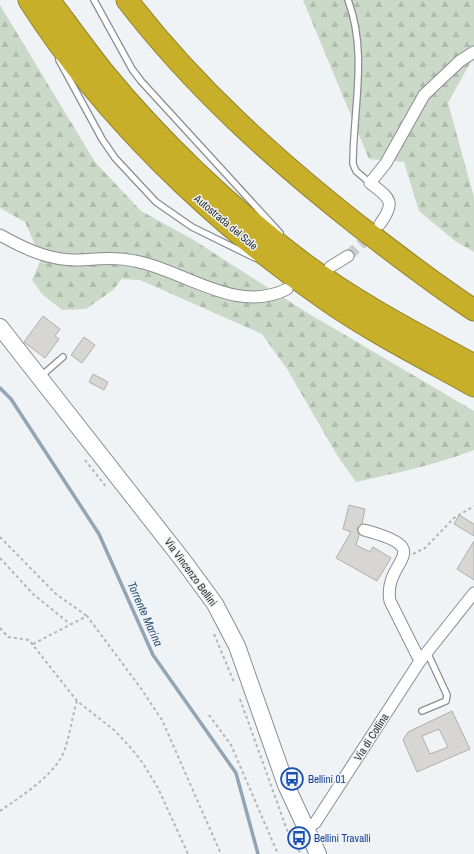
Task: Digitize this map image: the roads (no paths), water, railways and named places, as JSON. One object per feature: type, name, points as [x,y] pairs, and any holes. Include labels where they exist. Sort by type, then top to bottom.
[{"type":"highway","name":"Autostrada del Sole","points":[[29,0],[84,78],[195,196],[286,271],[326,300],[388,338],[474,386]]},
{"type":"highway","name":"Autostrada del Sole","points":[[49,0],[104,72],[139,113],[191,166],[268,236],[322,269],[399,325],[474,365]]},
{"type":"highway","points":[[127,0],[194,81],[258,140],[333,206],[442,289],[474,310]]},
{"type":"main road","name":"Via Vincenzo Bellini","points":[[0,327],[185,562],[215,604],[237,646],[286,785],[318,854]]},
{"type":"street","points":[[380,224],[390,210],[390,202],[387,197],[370,183],[386,163],[424,95],[460,61],[474,52]]},
{"type":"street","points":[[0,235],[30,252],[63,260],[114,258],[135,261],[211,288],[244,296],[271,295],[288,285]]},
{"type":"street","points":[[322,269],[348,256]]},
{"type":"street","points":[[364,530],[386,535],[399,542],[404,548],[404,556],[391,580],[388,591],[390,601],[420,661]]},
{"type":"street","name":"Via di Collina","points":[[305,828],[315,823],[420,661],[474,593]]},
{"type":"lane","points":[[94,0],[132,69],[141,82],[285,239]]},
{"type":"lane","points":[[348,0],[356,28],[359,67],[356,99],[354,164],[356,171],[370,183]]},
{"type":"lane","points":[[56,57],[106,145],[125,170],[156,202],[192,227],[258,260]]},
{"type":"lane","points":[[290,244],[322,269]]},
{"type":"lane","points":[[353,325],[388,338]]},
{"type":"lane","points":[[40,377],[63,357]]},
{"type":"lane","points":[[422,712],[446,701],[447,695],[427,652]]},
{"type":"waterway","name":"Torrente Marina","points":[[0,388],[11,399],[99,534],[153,655],[236,773],[258,854]]},
{"type":"tunnel","points":[[348,256],[374,232]]},
{"type":"place","name":"Bellini 01","points":[[292,779]]},
{"type":"place","name":"Bellini Travalli","points":[[299,838]]}]
